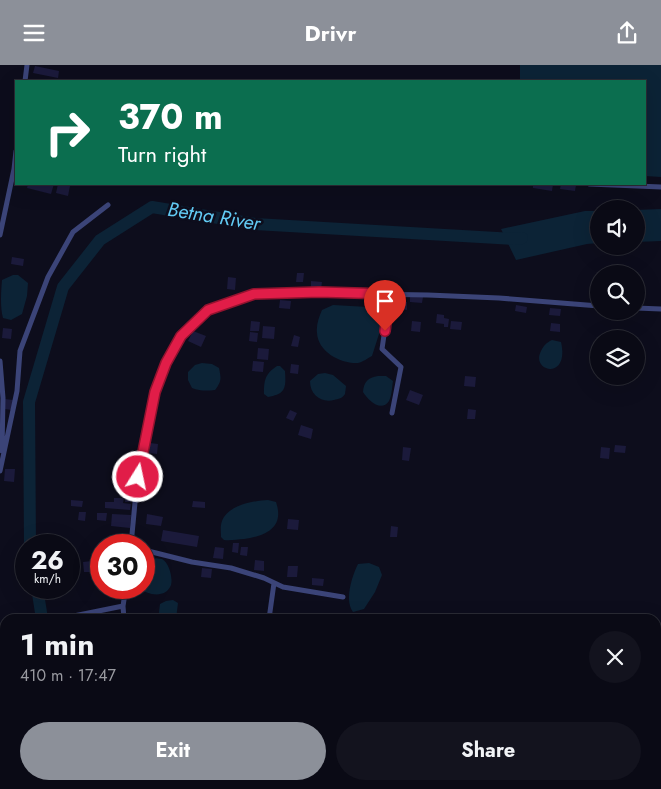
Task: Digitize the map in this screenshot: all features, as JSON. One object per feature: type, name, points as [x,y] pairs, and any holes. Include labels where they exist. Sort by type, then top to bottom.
[{"type":"street","points":[[25,80],[27,65]]},
{"type":"street","points":[[0,235],[15,160]]},
{"type":"street","points":[[613,185],[661,187]]},
{"type":"street","points":[[1,468],[17,391],[20,351],[48,277],[73,232],[108,205]]},
{"type":"street","points":[[132,534],[136,492],[155,392],[166,363],[181,336],[208,310],[254,294],[319,292],[499,298],[590,305]]},
{"type":"street","points":[[390,294],[382,349],[401,367],[392,413]]},
{"type":"street","points":[[645,308],[661,309]]},
{"type":"street","points":[[0,361],[3,397],[1,468]]},
{"type":"street","points":[[155,553],[192,562],[231,568],[264,578],[283,587],[343,597]]},
{"type":"street","points":[[270,614],[274,583]]},
{"type":"street","points":[[124,599],[124,614]]},
{"type":"street","points":[[83,614],[123,606]]},
{"type":"water","points":[[520,65],[661,65],[661,177],[646,176],[646,80],[520,80]]},
{"type":"water","points":[[661,209],[661,241],[645,242],[645,210]]},
{"type":"water","points":[[590,211],[590,244],[516,260],[501,229]]},
{"type":"water","points":[[18,275],[28,283],[22,314],[11,320],[3,318],[1,294],[2,280]]},
{"type":"water","points":[[333,305],[368,307],[381,319],[379,334],[372,356],[358,363],[351,363],[338,359],[321,346],[317,333],[318,321],[322,310]]},
{"type":"water","points":[[552,340],[561,342],[562,354],[560,363],[556,368],[550,369],[545,368],[541,364],[539,358],[543,347]]},
{"type":"water","points":[[202,363],[212,364],[219,368],[220,379],[215,390],[203,391],[192,388],[188,380],[188,372],[195,365]]},
{"type":"water","points":[[277,366],[280,366],[285,371],[285,386],[282,392],[268,397],[264,394],[265,381],[270,372]]},
{"type":"water","points":[[318,374],[333,375],[346,386],[343,396],[329,401],[321,399],[314,394],[310,381]]},
{"type":"water","points":[[378,376],[386,376],[393,381],[389,401],[382,406],[371,402],[363,392],[367,381]]},
{"type":"water","points":[[268,500],[276,502],[278,518],[266,533],[244,539],[224,540],[221,537],[222,521],[230,511],[248,503]]},
{"type":"water","points":[[155,558],[162,559],[171,574],[169,589],[161,594],[156,594]]},
{"type":"water","points":[[369,563],[379,567],[382,575],[375,592],[364,609],[353,612],[350,607],[349,595],[353,575],[358,564]]},
{"type":"water","points":[[173,600],[178,603],[177,614],[159,614],[160,604]]},
{"type":"building","points":[[35,66],[59,71],[58,78],[33,73]]},
{"type":"building","points":[[28,185],[54,185],[51,194],[27,188]]},
{"type":"building","points":[[58,185],[70,186],[68,196],[56,193]]},
{"type":"building","points":[[533,185],[553,185],[552,191],[533,188]]},
{"type":"building","points":[[561,185],[576,185],[575,191],[560,189]]},
{"type":"building","points":[[12,257],[24,259],[23,266],[11,264]]},
{"type":"building","points":[[297,273],[304,273],[303,282],[296,282]]},
{"type":"building","points":[[228,277],[236,278],[235,290],[227,289]]},
{"type":"building","points":[[311,281],[322,282],[321,289],[311,288]]},
{"type":"building","points":[[410,296],[423,297],[422,303],[410,302]]},
{"type":"building","points":[[280,300],[291,301],[290,309],[279,308]]},
{"type":"building","points":[[399,301],[407,302],[407,310],[398,309]]},
{"type":"building","points":[[516,305],[527,307],[526,313],[515,311]]},
{"type":"building","points":[[550,308],[561,309],[560,316],[549,315]]},
{"type":"building","points":[[437,314],[444,315],[444,318],[449,319],[448,327],[444,327],[444,324],[436,323]]},
{"type":"building","points":[[251,321],[260,322],[259,331],[250,331]]},
{"type":"building","points":[[412,321],[421,322],[420,332],[411,331]]},
{"type":"building","points":[[451,321],[462,322],[461,330],[450,329]]},
{"type":"building","points":[[551,323],[560,324],[560,332],[550,331]]},
{"type":"building","points":[[263,326],[275,327],[274,339],[262,338]]},
{"type":"building","points":[[3,328],[12,329],[11,339],[2,338]]},
{"type":"building","points":[[193,331],[206,336],[201,347],[188,341]]},
{"type":"building","points":[[250,332],[258,333],[257,342],[249,341]]},
{"type":"building","points":[[294,335],[300,337],[298,347],[291,346]]},
{"type":"building","points":[[258,348],[269,349],[268,360],[257,359]]},
{"type":"building","points":[[253,361],[264,362],[263,372],[252,371]]},
{"type":"building","points":[[291,364],[299,365],[298,374],[290,373]]},
{"type":"building","points":[[465,376],[476,377],[475,387],[464,386]]},
{"type":"building","points":[[410,390],[423,395],[419,405],[406,400]]},
{"type":"building","points":[[5,399],[13,400],[12,410],[4,409]]},
{"type":"building","points":[[468,409],[476,410],[475,419],[467,419]]},
{"type":"building","points":[[290,410],[297,413],[293,421],[286,418]]},
{"type":"building","points":[[301,425],[313,429],[311,439],[298,435]]},
{"type":"building","points":[[150,443],[158,444],[157,454],[149,453]]},
{"type":"building","points":[[615,445],[626,446],[625,453],[614,452]]},
{"type":"building","points":[[403,447],[411,448],[409,461],[402,460]]},
{"type":"building","points":[[601,447],[610,448],[609,459],[600,458]]},
{"type":"building","points":[[5,469],[15,469],[14,482],[4,481]]},
{"type":"building","points":[[126,486],[132,487],[131,502],[125,502]]},
{"type":"building","points":[[114,498],[124,498],[123,503],[131,504],[130,510],[105,508],[105,502],[114,502]]},
{"type":"building","points":[[71,500],[83,501],[82,507],[71,506]]},
{"type":"building","points":[[193,501],[205,502],[205,508],[192,507]]},
{"type":"building","points":[[79,512],[86,512],[85,521],[78,520]]},
{"type":"building","points":[[97,513],[107,513],[106,521],[97,520]]},
{"type":"building","points":[[112,514],[131,515],[130,528],[111,526]]},
{"type":"building","points":[[147,514],[163,517],[161,526],[146,524]]},
{"type":"building","points":[[288,519],[299,520],[298,530],[287,529]]},
{"type":"building","points":[[391,526],[398,527],[397,537],[390,537]]},
{"type":"building","points":[[163,530],[199,536],[197,547],[161,541]]},
{"type":"building","points":[[233,543],[239,543],[238,553],[232,552]]},
{"type":"building","points":[[215,547],[224,548],[223,559],[213,558]]},
{"type":"building","points":[[241,547],[248,547],[247,556],[240,555]]},
{"type":"building","points":[[255,560],[264,561],[264,571],[254,570]]},
{"type":"building","points":[[90,561],[90,572],[84,572],[83,562]]},
{"type":"building","points":[[288,566],[298,566],[297,577],[287,577]]},
{"type":"building","points":[[202,568],[212,569],[211,578],[201,577]]},
{"type":"building","points":[[312,578],[324,579],[323,586],[312,585]]},
{"type":"waterway","name":"Betna River","points":[[30,534],[29,402],[63,287],[100,240],[152,207],[255,224],[522,238]]},
{"type":"waterway","name":"Betna River","points":[[39,599],[41,614]]},
{"type":"route","points":[[138,477],[155,392],[166,363],[181,336],[208,310],[254,294],[319,292],[390,294],[385,331]]}]
